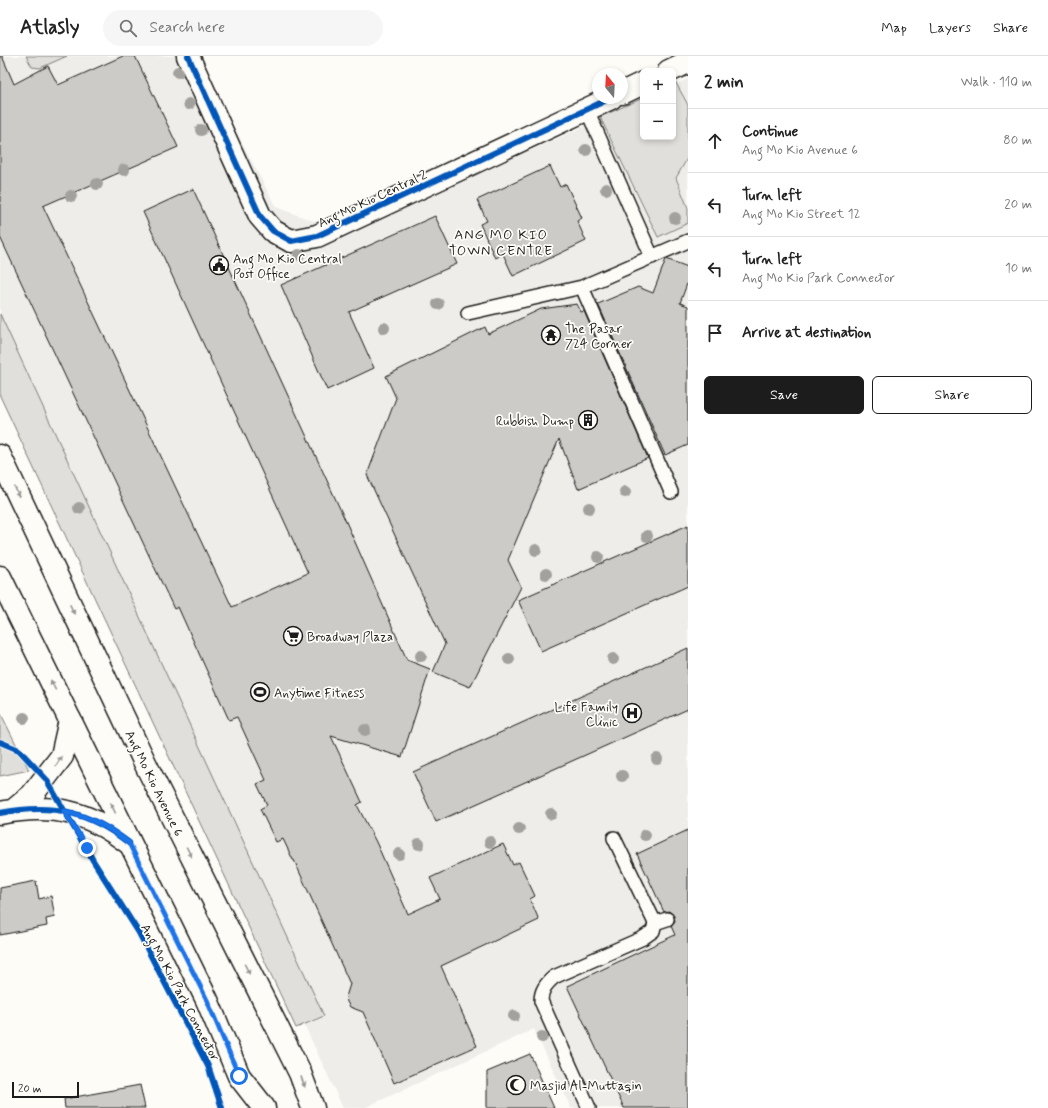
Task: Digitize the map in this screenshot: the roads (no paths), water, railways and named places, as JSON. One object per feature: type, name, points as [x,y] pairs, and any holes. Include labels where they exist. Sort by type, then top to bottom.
[{"type":"main road","name":"Ang Mo Kio Central 2","points":[[188,56],[260,216],[273,231],[291,240],[317,236],[599,104]]},
{"type":"main road","points":[[675,68],[688,62]]},
{"type":"main road","points":[[628,90],[640,84]]},
{"type":"main road","name":"Ang Mo Kio Avenue 6","points":[[0,456],[147,767],[300,1073],[312,1108]]},
{"type":"main road","points":[[0,577],[207,1000],[239,1076],[264,1108]]},
{"type":"main road","points":[[7,811],[32,795],[62,756],[70,720]]},
{"type":"main road","points":[[7,811],[47,808],[91,818],[110,828],[129,843]]},
{"type":"lane","points":[[587,110],[652,257]]},
{"type":"lane","points":[[468,313],[582,287],[688,241]]},
{"type":"lane","points":[[582,287],[671,492]]},
{"type":"lane","points":[[589,1108],[541,1001],[541,994],[543,988],[554,977],[646,943],[652,931],[661,921],[614,838]]},
{"type":"place","name":"Ang Mo Kio Central Post Office","points":[[219,265]]},
{"type":"place","name":"The Pasar 724 Corner","points":[[551,335]]},
{"type":"place","name":"Rubbish Dump","points":[[588,420]]},
{"type":"place","name":"Broadway Plaza","points":[[293,636]]},
{"type":"place","name":"Anytime Fitness","points":[[260,692]]},
{"type":"place","name":"Life Family Clinic","points":[[632,713]]},
{"type":"place","name":"Masjid Al-Muttaqin","points":[[516,1085]]},
{"type":"district","name":"ANG MO KIO TOWN CENTRE","points":[[501,242]]}]
